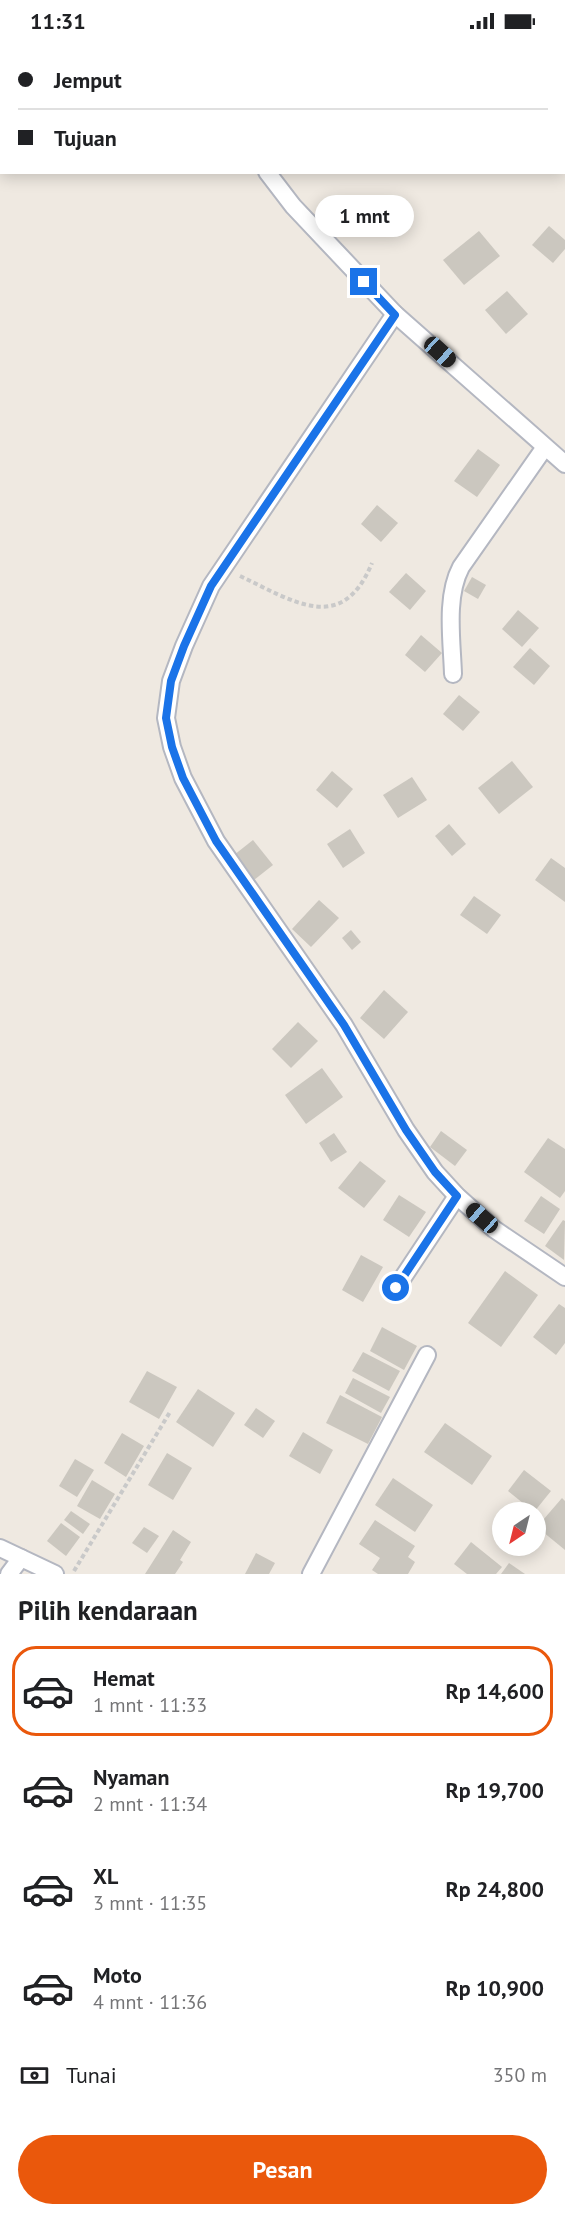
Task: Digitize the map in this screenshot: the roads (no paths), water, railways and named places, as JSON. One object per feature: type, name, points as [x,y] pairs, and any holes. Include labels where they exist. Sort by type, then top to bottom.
[{"type":"street","points":[[269,174],[293,206],[395,315],[565,464]]},
{"type":"street","points":[[395,315],[211,586],[171,681],[166,718],[172,747],[183,778],[216,841],[344,1025],[406,1130],[435,1172],[457,1196],[494,1229],[565,1276]]},
{"type":"street","points":[[453,674],[453,581],[545,447]]},
{"type":"street","points":[[396,1288],[457,1196]]},
{"type":"street","points":[[311,1574],[427,1355]]},
{"type":"street","points":[[0,1548],[56,1574]]},
{"type":"street","points":[[9,1574],[21,1558]]}]
